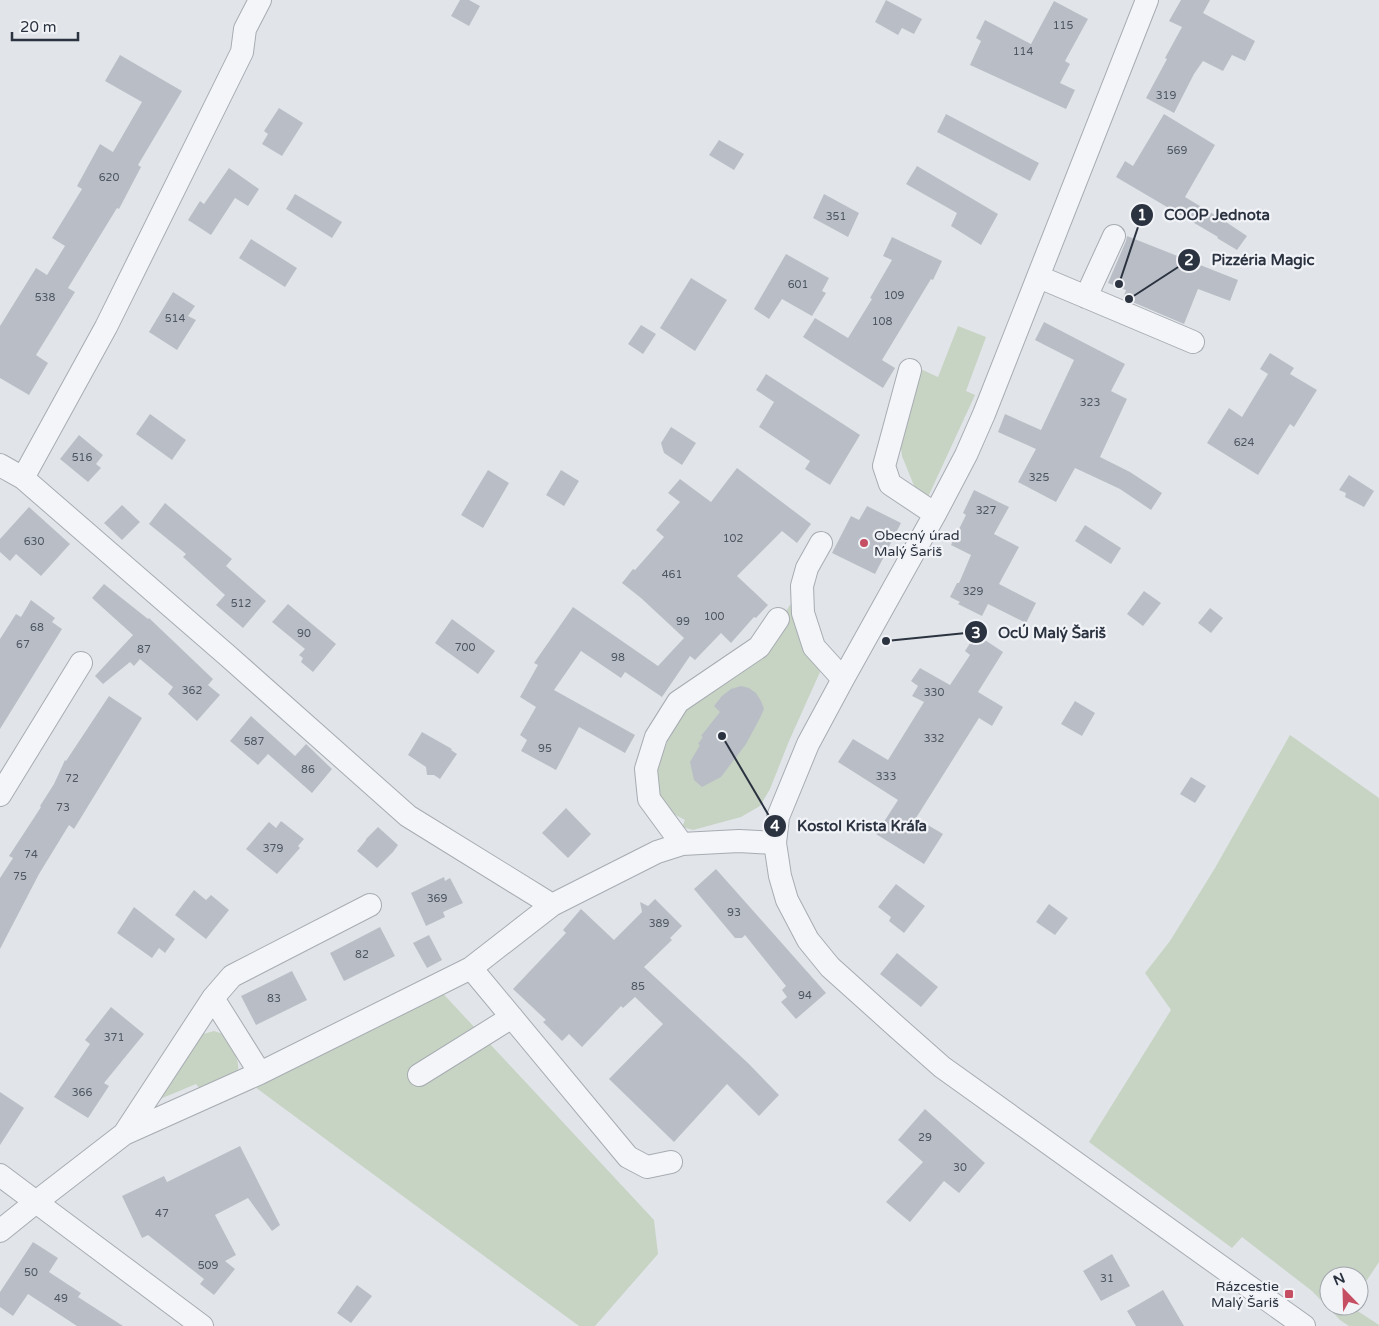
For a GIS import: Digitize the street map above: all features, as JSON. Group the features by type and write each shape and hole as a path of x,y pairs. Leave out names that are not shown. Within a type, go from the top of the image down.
{"street":[{"path":"23,478 106,327 242,52 245,29 260,0"},
{"path":"1147,0 1039,277 966,455 808,744 778,817 774,843 787,900 808,940 830,967 899,1030 942,1067 1304,1326"},
{"path":"1086,297 1114,236"},
{"path":"1039,277 1193,342"},
{"path":"910,370 884,466 890,484 935,514"},
{"path":"0,465 23,478 408,816 552,905"},
{"path":"821,543 808,568 802,586 803,613 814,647 843,680"},
{"path":"682,844 649,799 646,768 656,737 678,702 759,646 778,619"},
{"path":"0,795 81,663"},
{"path":"0,1231 124,1134 260,1073 471,968 552,905 657,852 682,844 739,841 774,843"},
{"path":"124,1134 213,998 232,976 370,905"},
{"path":"471,968 628,1157 647,1167 671,1162"},
{"path":"213,998 260,1073"},
{"path":"419,1075 512,1017"},
{"path":"0,1175 202,1326"}],"green space":[{"path":"958,326 986,337 966,391 975,395 928,497 919,498 902,456 900,441 914,366 938,377"},
{"path":"795,598 803,637 820,672 770,789 760,806 741,817 693,830 682,827 685,820 670,812 657,792 657,766 677,720 692,704 765,654"},
{"path":"1290,735 1379,798 1379,1262 1369,1277 1369,1266 1319,1266 1319,1298 1242,1237 1232,1248 1089,1142 1171,1010 1145,973 1170,941 1215,868"},
{"path":"435,985 654,1220 658,1254 595,1326 579,1326 255,1087"},
{"path":"214,1031 223,1034 236,1057 238,1069 236,1075 232,1080 204,1094 196,1084 160,1099 196,1036"},
{"path":"1336,1316 1365,1316 1379,1326 1349,1326"}],"building":[{"path":"460,0 469,0 480,6 469,26 451,16"},
{"path":"886,0 922,19 914,34 902,28 898,35 875,22"},
{"path":"1181,0 1210,0 1203,13 1255,41 1245,61 1232,55 1223,71 1203,61 1194,74 1174,113 1146,98 1182,27 1169,21"},
{"path":"1054,1 1088,19 1065,61 1070,64 1060,83 1075,90 1066,109 970,65 981,41 976,38 985,20 1031,44"},
{"path":"120,55 182,91 138,165 141,167 119,209 117,208 68,288 75,292 36,355 48,363 29,395 0,378 0,326 36,268 47,275 65,246 52,238 82,189 77,186 100,144 113,152 142,102 105,81"},
{"path":"279,108 303,123 282,156 262,144 268,134 264,131"},
{"path":"946,114 1039,163 1030,181 937,132"},
{"path":"1164,114 1215,145 1185,197 1247,236 1237,250 1116,177 1125,161 1133,166"},
{"path":"719,140 744,154 734,170 709,155"},
{"path":"917,166 998,214 981,245 951,226 957,213 906,184"},
{"path":"229,168 259,189 248,206 235,198 211,235 188,220 200,201 204,204"},
{"path":"295,194 342,222 332,238 286,209"},
{"path":"824,194 859,213 848,237 813,218"},
{"path":"1127,236 1238,280 1230,301 1198,289 1184,324 1123,298 1126,290 1108,283"},
{"path":"892,237 942,261 933,280 931,279 882,360 895,368 883,388 803,337 815,318 848,338 872,299 870,298 892,260 883,256"},
{"path":"251,239 297,268 285,287 239,258"},
{"path":"786,254 829,278 822,291 826,293 812,316 782,299 769,319 754,309"},
{"path":"691,278 727,300 695,351 660,328"},
{"path":"173,292 195,306 188,316 196,320 177,350 149,332"},
{"path":"1044,322 1125,364 1111,391 1127,399 1100,457 1130,472 1162,493 1151,510 1120,489 1075,468 1056,502 1018,482 1036,449 998,432 1005,414 1041,430 1074,360 1035,340"},
{"path":"641,325 656,334 643,354 628,344"},
{"path":"1270,353 1294,368 1290,374 1317,390 1294,427 1290,424 1258,475 1207,443 1229,408 1242,417 1268,374 1260,369"},
{"path":"766,374 860,435 830,485 805,469 810,461 759,427 774,402 756,390"},
{"path":"150,414 186,440 172,460 136,434"},
{"path":"671,427 696,443 682,465 664,453 661,443"},
{"path":"79,435 103,455 96,464 101,468 88,482 60,459"},
{"path":"737,468 811,524 797,543 782,531 737,576 768,605 756,618 754,617 731,643 721,633 695,660 690,656 662,697 625,672 621,678 581,651 554,690 635,735 625,753 579,727 556,770 521,751 527,740 520,735 536,707 520,697 538,665 534,663 573,607 658,666 684,638 622,583 664,537 656,530 680,502 668,493 680,479 711,502"},
{"path":"488,470 509,483 483,528 461,515"},
{"path":"561,470 579,481 564,506 546,495"},
{"path":"1349,475 1374,491 1364,507 1345,497 1346,493 1339,490"},
{"path":"974,490 1009,507 994,534 1019,547 999,584 1036,603 1026,623 988,604 982,616 958,604 960,602 950,597 957,583 959,583 971,555 951,545 966,515 963,513"},
{"path":"165,503 232,559 226,566 266,601 243,628 216,605 225,595 183,557 186,554 149,524"},
{"path":"122,505 140,522 122,540 104,523"},
{"name":"Obecný úrad Malý Šariš","path":"867,506 901,523 875,574 832,553 851,516 859,520"},
{"path":"29,507 70,544 41,576 16,554 10,561 0,552 0,539"},
{"path":"1085,525 1121,548 1111,564 1075,541"},
{"path":"104,584 149,618 213,679 208,685 220,695 197,721 168,694 173,687 140,659 134,666 130,662 103,684 95,676 133,635 92,598"},
{"path":"1144,591 1161,603 1143,626 1127,614"},
{"path":"31,600 55,618 52,622 62,629 0,729 0,639 16,614 21,617"},
{"path":"288,604 336,644 313,672 301,662 303,658 299,655 305,649 272,622"},
{"path":"1210,608 1223,618 1211,633 1198,623"},
{"path":"452,619 495,651 478,674 435,643"},
{"path":"976,634 1003,652 978,692 1003,707 992,726 979,718 916,818 943,834 924,864 876,834 898,800 838,762 853,739 888,760 924,702 912,696 918,686 911,681 920,668 950,685 970,655 965,651"},
{"path":"741,686 749,688 756,693 764,709 746,744 721,777 702,787 694,780 690,762 700,745 698,744 703,737 701,736 720,712 714,706 731,689"},
{"path":"109,696 142,718 74,829 69,825 39,874 0,949 0,878 13,858 9,856 41,807 65,760"},
{"path":"1075,701 1095,713 1082,736 1061,724"},
{"path":"251,716 295,756 306,744 332,769 312,793 268,754 258,765 230,741"},
{"path":"422,732 452,749 457,754 440,779 434,775 427,775 426,767 408,755"},
{"path":"1191,777 1206,786 1195,803 1180,794"},
{"path":"566,808 591,834 568,858 542,833"},
{"path":"281,821 304,839 298,846 300,848 277,874 246,849 269,822 276,828"},
{"path":"378,827 398,845 377,868 357,851"},
{"path":"716,869 826,993 796,1019 781,1002 787,997 782,990 786,986 745,935 742,938 735,938 694,889"},
{"path":"444,877 445,881 450,878 463,903 443,912 445,917 426,926 411,893"},
{"path":"896,884 925,906 904,933 889,921 891,917 878,907"},
{"path":"194,890 206,900 211,895 229,910 206,939 175,915"},
{"path":"655,899 682,926 670,938 672,940 644,967 748,1063 779,1095 759,1116 727,1084 674,1142 609,1079 663,1024 635,997 623,1008 621,1006 582,1047 569,1034 562,1041 543,1022 546,1020 513,989 566,933 563,930 581,909 614,940 642,912 640,902 648,906"},
{"path":"1049,904 1068,918 1055,935 1036,922"},
{"path":"134,907 175,939 165,953 159,948 152,958 117,933"},
{"path":"380,927 395,956 344,981 330,953"},
{"path":"429,935 442,960 427,968 413,943"},
{"path":"897,953 938,987 921,1007 880,974"},
{"path":"292,971 307,1000 256,1025 241,996"},
{"path":"111,1007 144,1034 104,1083 109,1086 88,1118 54,1097 90,1044 85,1040"},
{"path":"0,1092 24,1108 0,1145"},
{"path":"925,1109 985,1163 959,1193 944,1181 910,1222 886,1202 923,1162 898,1140"},
{"path":"240,1146 280,1225 272,1231 248,1198 215,1215 236,1255 225,1261 235,1269 214,1295 200,1284 204,1279 148,1235 142,1238 122,1196 164,1176 167,1182"},
{"path":"33,1242 58,1258 49,1272 81,1293 78,1297 123,1326 77,1326 28,1294 13,1316 0,1307 0,1292"},
{"path":"1112,1254 1130,1286 1101,1301 1083,1271"},
{"path":"357,1285 372,1296 351,1323 337,1313"},
{"path":"1163,1290 1184,1326 1136,1326 1127,1311"}],"place":[{"name":"COOP Jednota","path":"1119,284"},
{"name":"Pizzéria Magic","path":"1129,299"},
{"name":"Obecný úrad Malý Šariš","path":"864,543"},
{"name":"OcÚ Malý Šariš","path":"886,641"},
{"name":"Kostol Krista Kráľa","path":"722,736"},
{"name":"Rázcestie Malý Šariš","path":"1289,1294"}]}
